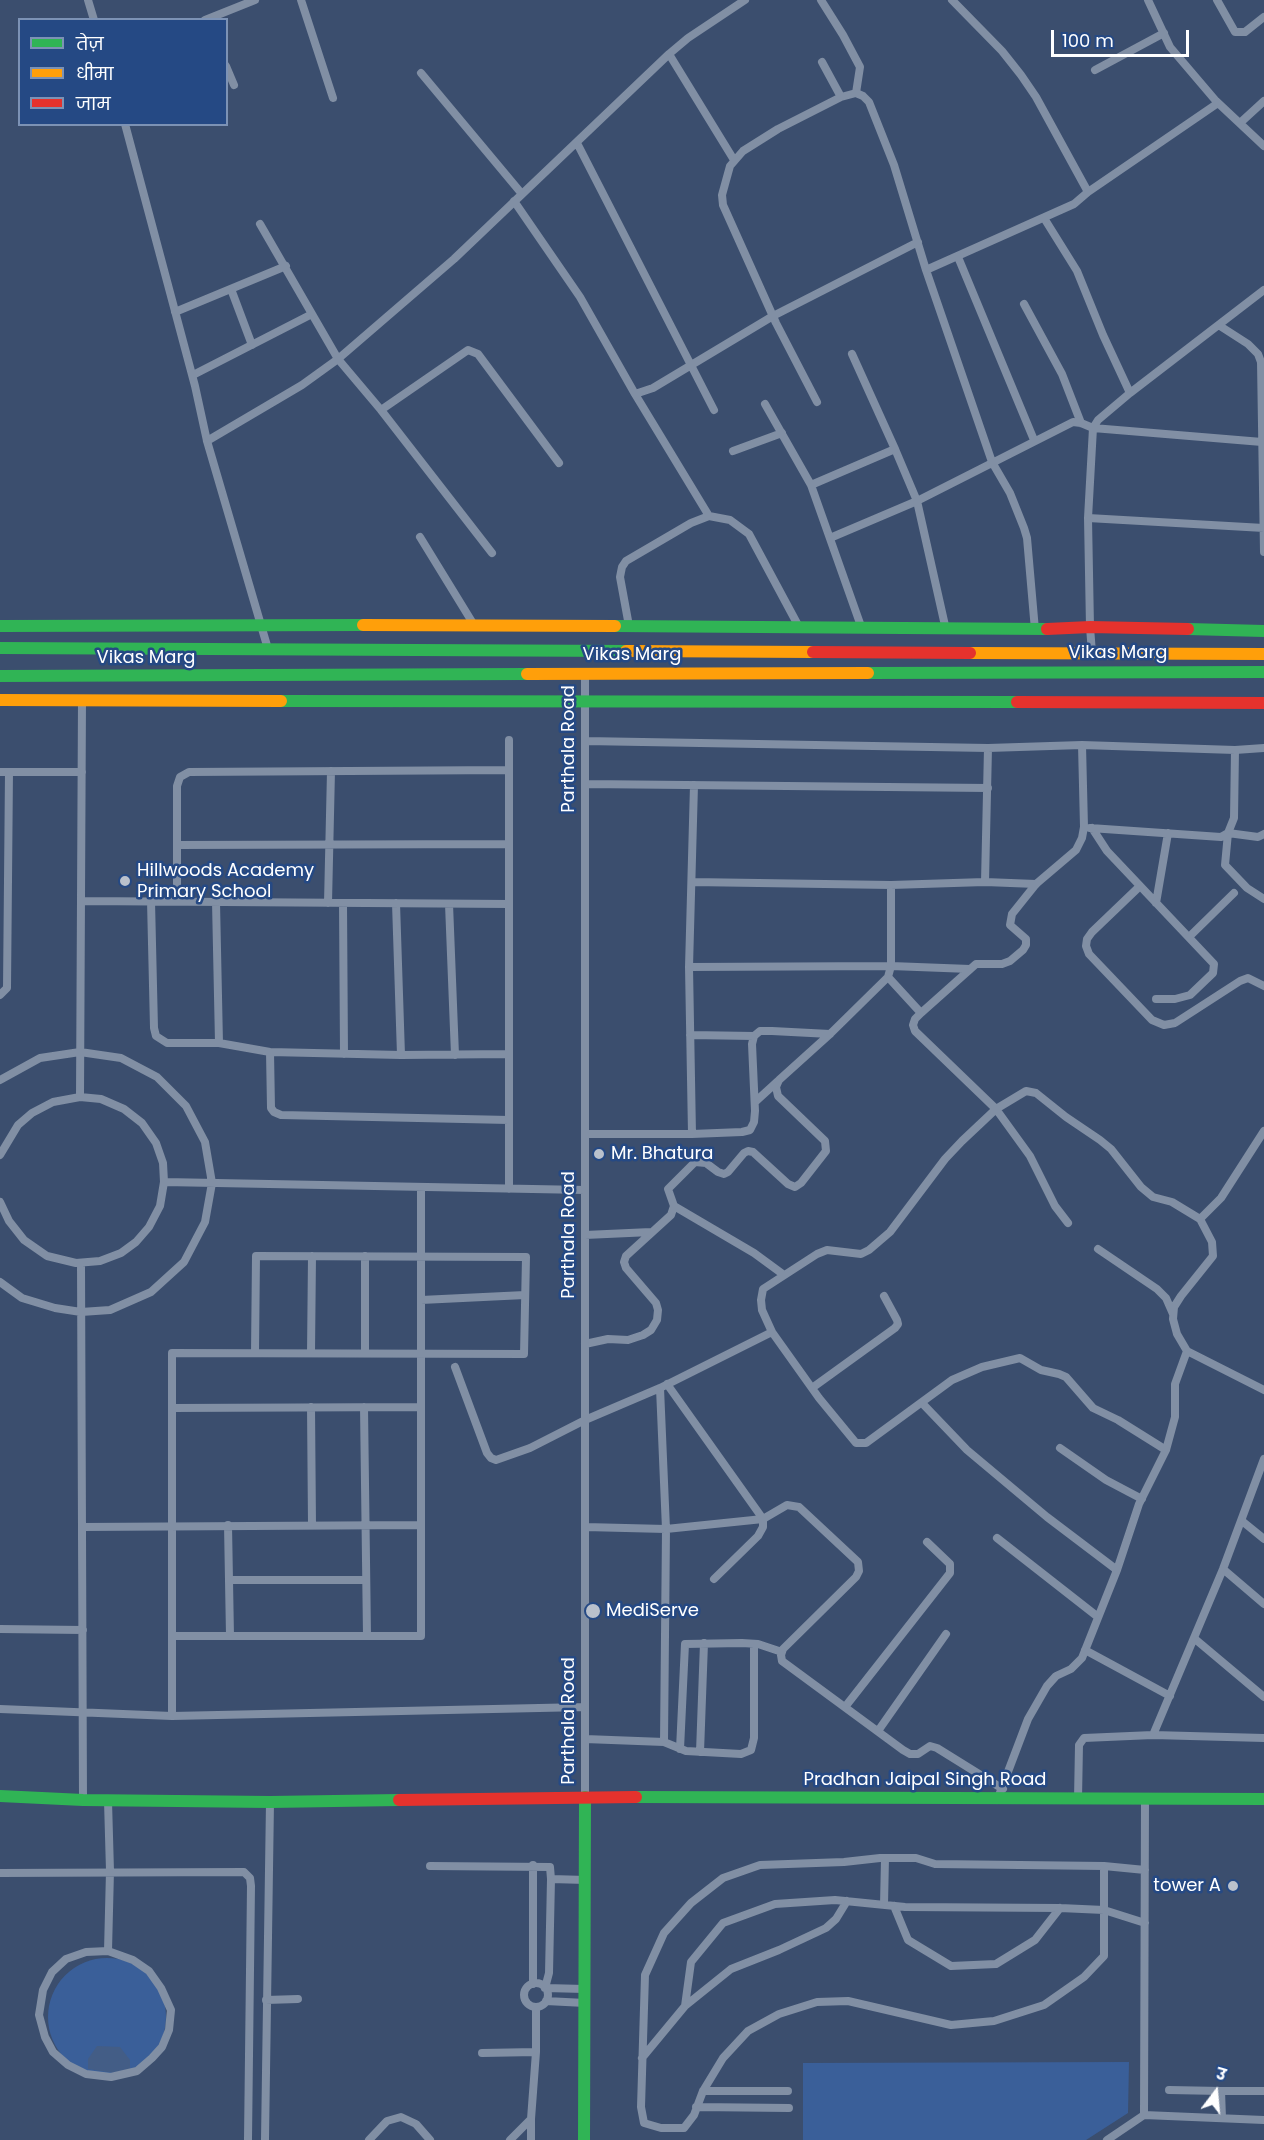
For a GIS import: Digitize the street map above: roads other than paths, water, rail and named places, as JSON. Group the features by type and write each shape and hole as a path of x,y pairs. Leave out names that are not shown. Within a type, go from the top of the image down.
{"street":[{"path":"88,0 93,18"},
{"path":"210,18 255,0"},
{"path":"301,0 333,98"},
{"path":"207,441 302,385 338,359 453,259 669,54 688,38 745,0"},
{"path":"821,0 860,67 856,93"},
{"path":"952,0 1002,51 1021,75 1036,97 1088,192"},
{"path":"1148,0 1170,47 1218,103 1264,146"},
{"path":"1217,0 1235,32 1245,32 1264,16"},
{"path":"1095,70 1164,33"},
{"path":"669,54 734,160"},
{"path":"822,62 841,97"},
{"path":"228,71 234,85"},
{"path":"421,73 522,194"},
{"path":"817,402 773,316 723,205 723,186 734,160 743,151 778,129 841,97 856,93 869,102 894,165 926,270 992,462 1010,493 1027,538 1035,630"},
{"path":"1240,123 1264,101"},
{"path":"926,270 1074,204 1218,103"},
{"path":"126,126 193,375 207,441 268,649"},
{"path":"577,142 714,411"},
{"path":"514,201 580,297 635,394 710,516"},
{"path":"1044,218 1077,271 1130,393"},
{"path":"260,224 338,359 381,410 492,553"},
{"path":"635,394 653,388 773,316 918,242"},
{"path":"958,257 1034,440"},
{"path":"175,312 286,266"},
{"path":"231,289 252,345"},
{"path":"1092,653 1088,518 1093,428 1098,420 1130,393 1263,292"},
{"path":"1024,304 1062,374 1081,423"},
{"path":"193,375 312,314"},
{"path":"1220,326 1248,344 1258,354 1261,362 1264,552"},
{"path":"381,410 468,350 478,354 559,464"},
{"path":"852,354 916,501 946,630"},
{"path":"765,404 811,485 862,629"},
{"path":"830,538 916,501 1073,422 1093,428 1262,442"},
{"path":"733,451 782,433"},
{"path":"811,485 895,449"},
{"path":"629,626 620,577 626,561 702,517 710,516 730,520 749,534 799,627"},
{"path":"1088,518 1264,528"},
{"path":"420,537 474,625"},
{"path":"0,626 474,625 946,630 1035,630 1090,627 1264,631"},
{"name":"Vikas Marg","path":"0,648 1264,654"},
{"name":"Vikas Marg","path":"0,676 1263,671"},
{"name":"Parthala Road","path":"585,674 585,1797"},
{"path":"0,700 1264,703"},
{"path":"80,1097 82,700"},
{"path":"509,740 509,1189"},
{"path":"585,741 988,748 1082,745 1235,750 1264,748"},
{"path":"1068,1222 1055,1206 1026,1150 996,1109 915,1031 913,1025 921,1013 970,969 982,963 1002,964 1010,961 1023,950 1026,939 1012,928 1010,917 1036,884 1076,850 1088,828 1082,745"},
{"path":"985,882 988,748"},
{"path":"1235,750 1234,818 1228,833 1225,865 1248,888 1264,898"},
{"path":"177,901 177,786 180,777 189,772 509,770"},
{"path":"328,903 331,771"},
{"path":"0,995 7,988 4,772 82,772"},
{"path":"585,784 988,788"},
{"path":"692,1134 689,967 694,784"},
{"path":"1088,828 1221,837 1228,833 1258,837 1264,834"},
{"path":"1088,828 1214,964 1213,973 1190,995 1175,999 1156,999"},
{"path":"1156,903 1168,833"},
{"path":"177,845 509,844"},
{"path":"692,882 891,885 985,882 1036,884"},
{"path":"755,1102 830,1034 888,977 891,966 891,885"},
{"path":"1140,886 1092,932 1087,939 1086,946 1089,954 1152,1020 1164,1025 1175,1023 1248,978 1264,986"},
{"path":"1189,937 1234,893"},
{"path":"81,901 509,904"},
{"path":"151,902 154,1028 156,1036 167,1043 219,1043 270,1052 401,1055 509,1054"},
{"path":"216,902 219,1043"},
{"path":"343,903 344,1054"},
{"path":"396,903 401,1055"},
{"path":"449,904 455,1055"},
{"path":"689,967 891,966 970,969"},
{"path":"888,977 921,1013"},
{"path":"585,1134 692,1134 748,1130 754,1122 752,1044 754,1036 760,1031 830,1034"},
{"path":"690,1035 754,1036"},
{"path":"0,1080 40,1058 80,1052 121,1058 157,1077 186,1106 205,1142 212,1183 205,1222 184,1262 151,1292 110,1310 81,1312 55,1308 22,1298 0,1282"},
{"path":"270,1052 271,1108 281,1115 509,1120"},
{"path":"585,1344 608,1339 628,1340 651,1330 657,1320 656,1303 626,1268 624,1262 626,1256 671,1215 674,1206 668,1189 695,1162 706,1163 724,1174 729,1172 744,1153 753,1152 788,1184 795,1187 801,1183 826,1151 825,1141 778,1096 776,1087 779,1080"},
{"path":"1166,1450 1118,1420 1093,1408 1066,1377 1041,1370 1020,1358 959,1376 890,1427 862,1444 855,1443 772,1332 762,1310 761,1300 763,1289 817,1254 827,1250 861,1254 869,1250 890,1232 945,1159 996,1109 1026,1091 1036,1093 1111,1149 1141,1187 1153,1197 1172,1202 1200,1219 1212,1242 1213,1256 1176,1302 1174,1315"},
{"path":"0,1155 18,1125 32,1113 53,1102 80,1097 101,1099 124,1109 142,1124 156,1143 163,1163 164,1182 160,1206 149,1227 136,1242 121,1253 100,1261 81,1263 47,1256 24,1240 9,1221 0,1202"},
{"path":"748,1130 748,1151"},
{"path":"1200,1219 1221,1198 1264,1131"},
{"path":"164,1182 585,1190"},
{"path":"172,1636 421,1636 421,1187"},
{"path":"674,1206 754,1253 784,1275"},
{"path":"585,1235 651,1232"},
{"path":"1098,1249 1157,1288 1166,1298 1174,1315 1177,1334 1187,1351 1264,1390"},
{"path":"172,1716 172,1353 255,1353 311,1353 365,1353 421,1353 524,1353 526,1257 256,1256 255,1353"},
{"path":"311,1353 312,1256"},
{"path":"365,1256 365,1353"},
{"path":"81,1263 83,1800"},
{"path":"421,1300 525,1295"},
{"path":"812,1388 895,1328 898,1324 897,1320 884,1296"},
{"path":"455,1367 487,1453 496,1461 664,1386 772,1332"},
{"path":"585,1527 666,1529 763,1520 787,1505 799,1507 858,1562 859,1566 856,1577 790,1641 782,1652 782,1661 910,1754 918,1754 930,1746 937,1748 1001,1793 1028,1719 1047,1686 1056,1676 1071,1669 1082,1658 1142,1499 1166,1450 1175,1417 1175,1384 1187,1351"},
{"path":"664,1386 763,1520 763,1527 758,1536 714,1579"},
{"path":"664,1386 666,1529 664,1742"},
{"path":"922,1403 967,1450 1047,1517 1117,1570"},
{"path":"311,1407 312,1525"},
{"path":"364,1407 367,1636"},
{"path":"172,1408 421,1407"},
{"path":"1060,1448 1106,1480 1142,1499"},
{"path":"1153,1735 1195,1639 1264,1459"},
{"path":"1242,1521 1264,1539"},
{"path":"82,1527 421,1525"},
{"path":"228,1526 230,1636"},
{"path":"997,1538 1098,1617"},
{"path":"845,1707 950,1573 950,1564 927,1542"},
{"path":"1223,1569 1264,1604"},
{"path":"229,1581 366,1580"},
{"path":"0,1629 83,1630"},
{"path":"878,1731 946,1634"},
{"path":"1195,1639 1264,1697"},
{"path":"700,1752 704,1643"},
{"path":"680,1749 685,1644 754,1644 782,1652"},
{"path":"585,1739 664,1742 680,1749 700,1752 741,1754 751,1750 753,1746 754,1644"},
{"path":"1085,1650 1170,1696"},
{"path":"0,1709 172,1716 585,1707"},
{"path":"1078,1798 1081,1739 1153,1735 1264,1738"},
{"name":"Pradhan Jaipal Singh Road","path":"0,1796 83,1800 270,1802 1001,1793 1078,1798 1264,1799"},
{"path":"584,2140 585,1797"},
{"path":"1144,2115 1145,1799"},
{"path":"108,1800 110,1871 108,1951"},
{"path":"265,2140 270,1802"},
{"path":"1104,1866 1104,1956 1084,1977 1044,2005 994,2021 951,2025 848,2001 817,2001 779,2014 748,2031 723,2058 703,2091 694,2115 684,2128 661,2128 645,2123 641,2107 645,1975 664,1933 691,1904 723,1878 760,1865 885,1858 916,1858 936,1864 1104,1866 1146,1870"},
{"path":"884,1905 885,1858"},
{"path":"533,1865 533,1984"},
{"path":"430,1866 533,1865 550,1867 549,1973 545,1988"},
{"path":"0,1873 244,1872 250,1878 248,2140"},
{"path":"551,1879 586,1880"},
{"path":"684,2006 691,1962 723,1923 775,1904 835,1900 894,1906 1104,1910 1145,1923"},
{"path":"642,2058 684,2006 731,1969 826,1928 836,1919 847,1901"},
{"path":"894,1906 908,1941 951,1966 996,1964 1035,1940 1060,1908"},
{"path":"108,1951 133,1960 149,1971 161,1988 171,2010 169,2030 162,2047 137,2071 111,2077 86,2074 68,2065 53,2052 45,2037 39,2015 44,1990 52,1972 66,1959 86,1952 108,1951"},
{"path":"537,1983 548,1992 543,2005 536,2007 529,2005 525,1999 525,1991 533,1984 537,1983"},
{"path":"545,1988 585,1989"},
{"path":"267,2000 298,1999"},
{"path":"546,2001 585,2003"},
{"path":"531,2140 536,2007"},
{"path":"482,2053 536,2052"},
{"path":"1169,2090 1264,2091"},
{"path":"703,2091 788,2091"},
{"path":"1221,2091 1222,2118"},
{"path":"696,2107 789,2108"},
{"path":"1107,2140 1144,2115 1264,2120"},
{"path":"369,2140 387,2121 401,2117 416,2124 430,2140"},
{"path":"510,2140 531,2119"}],"place":[{"name":"Hillwoods Academy Primary School","path":"125,881"},
{"name":"Mr. Bhatura","path":"599,1154"},
{"name":"MediServe","path":"593,1611"},
{"name":"tower A","path":"1233,1886"}]}
